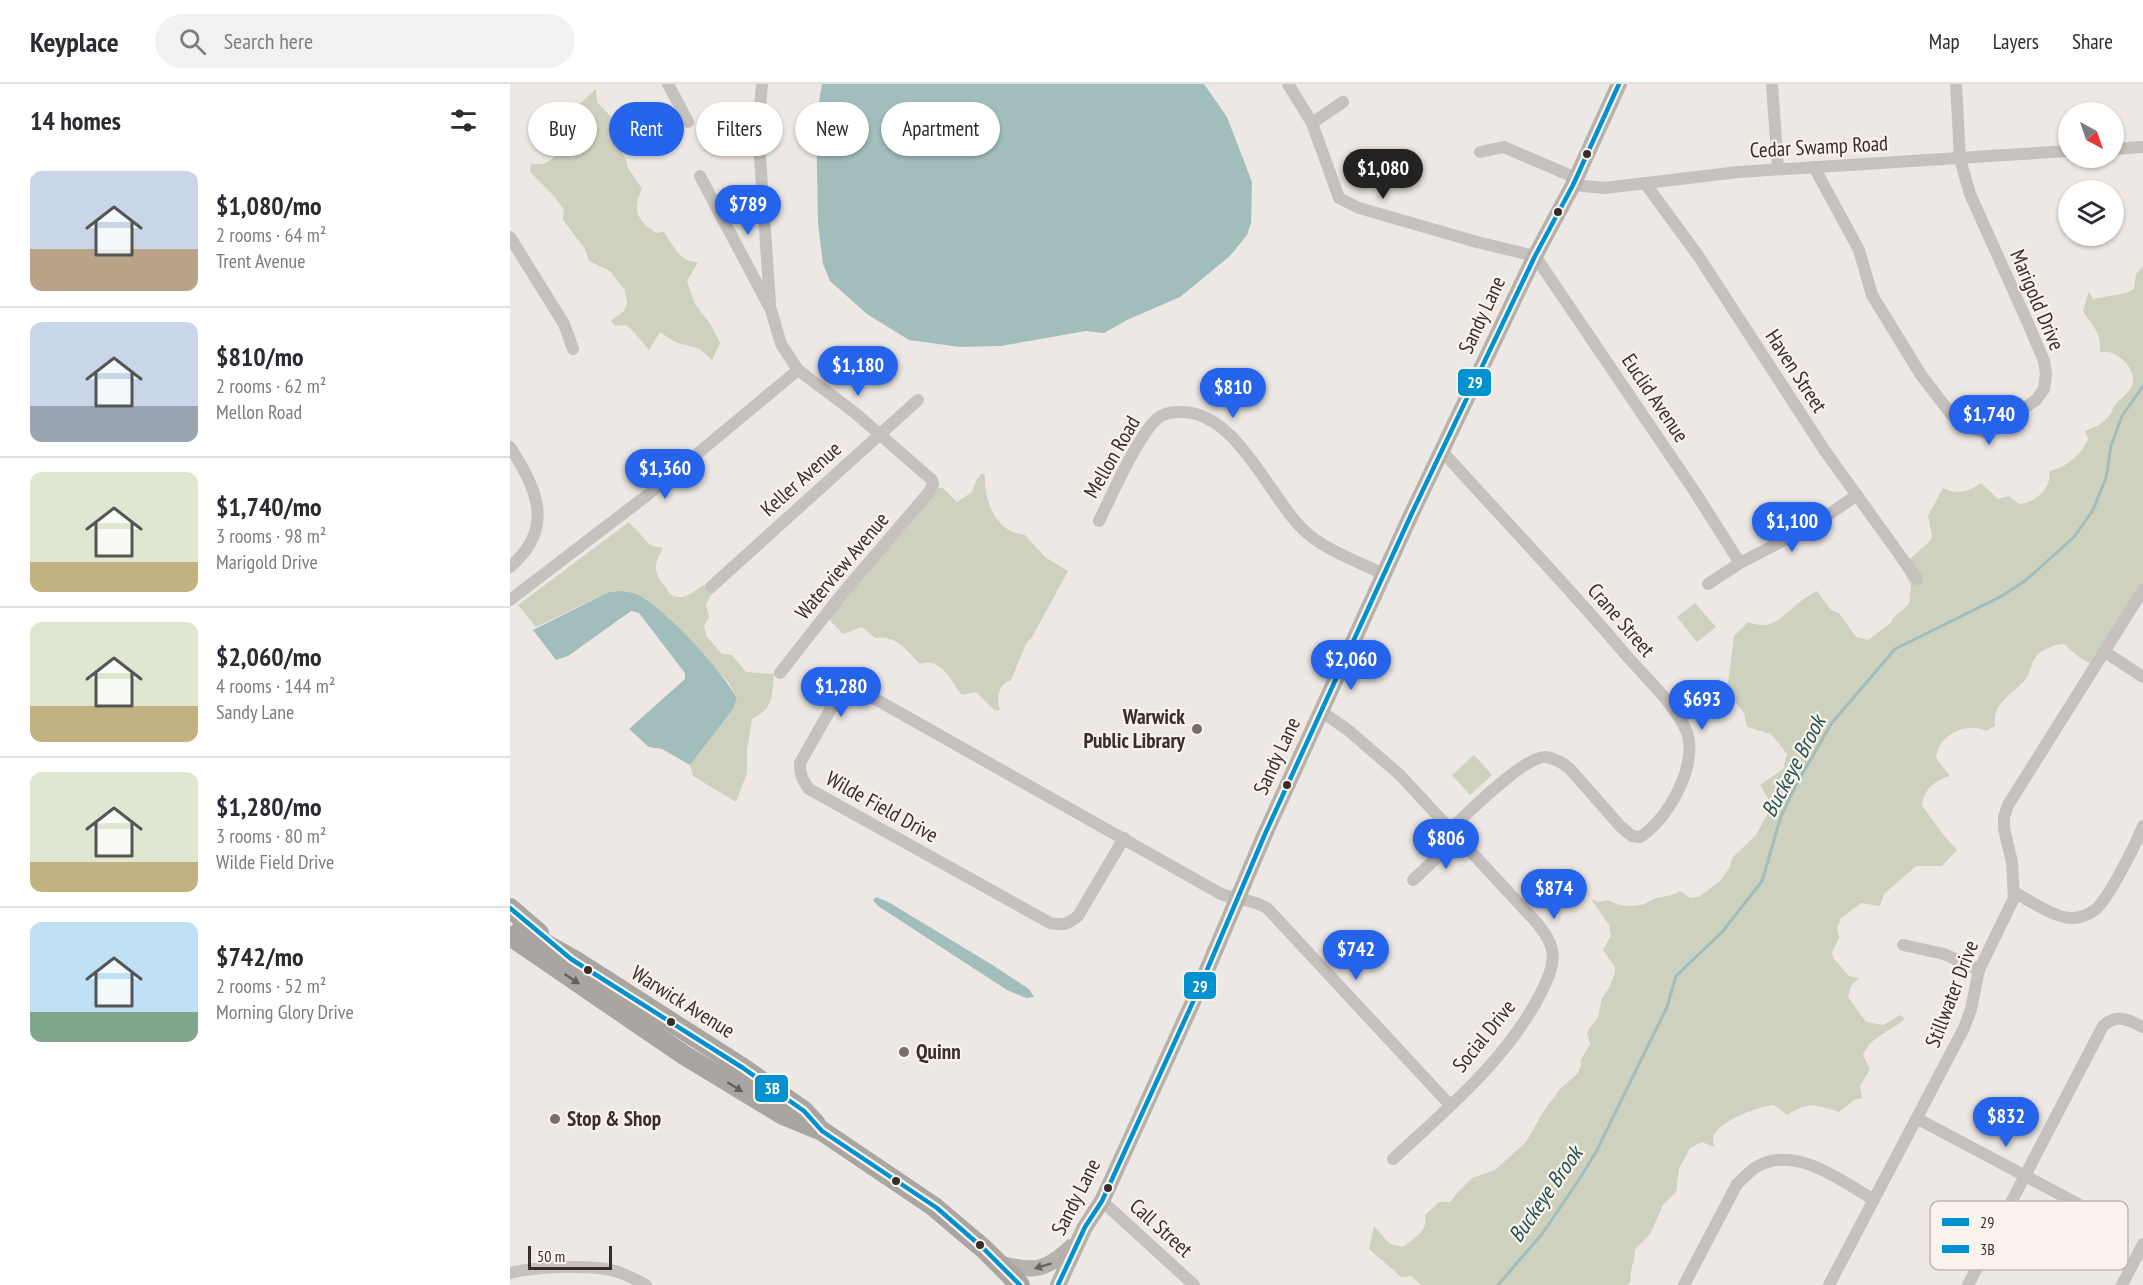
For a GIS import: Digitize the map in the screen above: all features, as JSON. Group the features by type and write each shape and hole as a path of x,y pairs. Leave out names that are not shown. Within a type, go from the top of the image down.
{"main road":[{"name":"Sandy Lane","path":"1058,1285 1079,1240 1102,1201 1265,834 1442,451 1535,256 1574,182 1619,84"},
{"path":"510,908 571,959"},
{"name":"Warwick Avenue","path":"510,924 571,959 743,1068 804,1111 822,1131"},
{"name":"Warwick Avenue","path":"510,936 704,1068 783,1115 822,1131 936,1208 1020,1285"},
{"path":"998,1263 1018,1268 1038,1269 1056,1261 1079,1240"}],"street":[{"path":"668,84 688,122"},
{"path":"762,84 758,128 771,310"},
{"path":"1288,84 1312,123 1339,198 1359,208 1535,256"},
{"path":"1772,84 1778,169"},
{"path":"1956,84 1960,159"},
{"path":"1312,123 1343,102"},
{"name":"Cedar Swamp Road","path":"1480,152 1504,147 1574,182 1605,188 1738,172 2058,152"},
{"path":"2124,148 2143,147"},
{"name":"Marigold Drive","path":"1814,167 1859,250 1872,295 1922,375 1960,423 1984,432 1997,427 2031,405 2044,389 2046,374 2044,361 1970,194 1960,159"},
{"path":"700,176 771,310 781,344 798,370 879,434"},
{"name":"Haven Street","path":"1645,183 1699,257 1784,389 1917,579"},
{"path":"510,237 564,324 573,350"},
{"name":"Euclid Avenue","path":"1535,256 1695,492 1740,563"},
{"path":"510,600 650,493 798,370"},
{"name":"Keller Avenue","path":"711,587 918,400"},
{"name":"Mellon Road","path":"1099,520 1144,434 1157,418 1173,412 1189,412 1214,424 1243,449 1264,475 1290,517 1309,536 1385,575"},
{"name":"Waterview Avenue","path":"780,673 930,491 933,484 932,480 879,434"},
{"path":"510,447 531,486 538,515 537,528 532,542 510,567"},
{"name":"Crane Street","path":"1442,451 1593,617 1663,698 1687,732 1689,751 1687,769 1669,808 1640,837 1632,836 1621,827 1570,769 1561,762 1544,757 1518,770 1454,834"},
{"path":"1708,584 1740,563 1815,524 1857,495"},
{"name":"Stillwater Drive","path":"1829,1285 1873,1199 1918,1119 1967,1020 1979,970 2012,904 2014,892 2012,862 2004,829 2008,805 2143,590"},
{"path":"2105,652 2143,676"},
{"name":"Wilde Field Drive","path":"1124,838 1078,916 1069,923 1060,925 1050,923 815,792 803,781 800,763 835,700 846,691 857,690 870,696 1124,838 1221,894 1237,900 1261,904 1267,908 1450,1105"},
{"name":"Social Drive","path":"1322,712 1348,730 1400,775 1536,922 1546,934 1553,951 1552,965 1546,981 1521,1028 1493,1063 1393,1160"},
{"path":"2014,892 2064,916 2073,918 2087,915 2100,904 2137,842 2143,826"},
{"path":"1413,880 1454,834"},
{"path":"1903,945 1944,954 1979,970"},
{"path":"2011,1201 2103,1026 2108,1021 2122,1018 2143,1027"},
{"path":"1918,1119 2073,1201"},
{"path":"1684,1285 1737,1184 1749,1171 1766,1162 1785,1159 1799,1161 1818,1168 1873,1199"},
{"name":"Call Street","path":"1102,1201 1194,1285"},
{"path":"2122,1285 2143,1244"},
{"path":"510,1273 525,1269 595,1268 616,1271 646,1285"},
{"path":"1968,1285 1976,1270"}],"green space":[{"path":"596,89 597,102 582,102"},
{"path":"597,102 609,115 609,156 624,156 628,168 642,189 637,203 640,218 656,233 664,232 682,257 698,262 687,281 695,304 711,325 720,343 712,360 700,349 675,342 660,332 649,350 626,325 615,326 611,321 624,311 627,303 625,290 610,271 589,261 585,249 563,220 564,210 554,196 530,172 531,163 546,163 555,157 597,156"},
{"path":"2143,266 2143,592 2097,667 2079,657 2064,644 2048,648 2035,658 2025,680 2000,705 1995,718 1995,726 1986,731 1978,728 1962,729 1942,743 1936,758 1950,776 1931,786 1922,806 1957,850 1942,866 1916,866 1884,894 1880,906 1861,903 1841,918 1837,928 1839,938 1832,952 1834,959 1849,976 1859,978 1851,986 1848,997 1866,1022 1883,1025 1900,1015 1905,1019 1876,1039 1866,1049 1863,1055 1870,1069 1860,1086 1862,1098 1854,1100 1839,1112 1807,1106 1787,1115 1774,1105 1759,1108 1723,1125 1713,1137 1714,1147 1702,1142 1690,1148 1679,1169 1676,1192 1663,1205 1650,1234 1635,1250 1631,1281 1627,1285 1421,1285 1411,1276 1401,1277 1369,1249 1374,1226 1390,1244 1403,1247 1420,1234 1425,1225 1425,1215 1439,1202 1450,1202 1472,1178 1495,1170 1526,1142 1543,1112 1560,1089 1578,1073 1580,1061 1590,1044 1587,1032 1598,1017 1602,998 1615,973 1615,967 1603,950 1611,935 1609,925 1591,899 1598,902 1607,900 1630,906 1644,904 1655,898 1680,891 1690,898 1699,897 1720,881 1730,867 1732,858 1756,835 1767,815 1770,802 1760,785 1783,769 1787,754 1771,734 1747,727 1744,713 1727,691 1734,636 1748,622 1765,625 1777,620 1817,591 1831,610 1839,613 1856,637 1868,640 1891,623 1893,618 1909,604 1911,585 1901,567 1930,541 1932,536 1928,516 1943,488 1963,491 1972,489 1981,483 1998,499 2009,496 2019,504 2031,501 2042,494 2050,477 2049,471 2067,464 2078,455 2088,439 2085,431 2107,419 2133,382 2131,370 2123,360 2112,353 2100,352 2098,335 2083,312 2089,291 2093,299 2126,293 2134,289 2136,274"},
{"path":"982,473 985,476 990,505 999,522 1015,533 1025,535 1045,557 1068,571 1026,644 1011,680 1001,688 998,696 1000,710 995,711 976,692 962,695 945,671 934,664 920,664 895,641 882,637 875,638 862,627 843,634 826,616 933,488 943,488 957,502 972,492"},
{"path":"629,522 650,545 663,548 657,560 656,569 672,595 684,597 703,585 711,587 722,585 710,596 706,605 709,617 704,626 707,637 722,654 732,655 746,672 774,674 772,695 768,706 752,719 747,750 747,773 736,802 693,776 690,765 733,709 737,698 729,683 667,616 620,591 609,592 536,627 518,605"},
{"path":"1695,603 1716,627 1697,642 1677,617"},
{"path":"1474,755 1492,775 1470,795 1452,775"}],"water":[{"path":"822,84 1204,84 1227,117 1252,182 1251,223 1247,235 1230,256 1180,297 1127,320 1104,333 1086,331 1001,346 960,347 909,340 867,314 830,281 823,264 818,223 817,156 869,156 869,102 819,102"},
{"path":"620,591 638,595 663,613 706,657 737,698 733,709 690,765 662,749 649,747 629,729 685,679 685,673 639,613 631,611 568,656 556,660 533,630 609,592"},
{"path":"876,897 890,903 994,966 1029,989 1034,997 1026,998 1007,990 878,906 873,900"}],"waterway":[{"name":"Buckeye Brook","path":"1498,1285 1542,1234 1596,1152 1667,1007 1676,976 1723,931 1762,881 1781,816 1831,724 1895,649 2000,597 2025,581 2074,537 2093,510 2106,478 2111,446 2122,416 2143,386"}],"transit line":[{"name":"29","path":"1058,1285 1085,1227 1102,1201 1198,991 1265,834 1411,515 1535,256 1573,185 1619,84"},
{"name":"3B","path":"510,908 571,959 743,1068 804,1111 822,1131 937,1208 984,1249 1020,1285"}],"place":[{"name":"Warwick Public Library","path":"1197,729"},
{"name":"Quinn","path":"904,1052"},
{"name":"Stop & Shop","path":"555,1119"}]}
